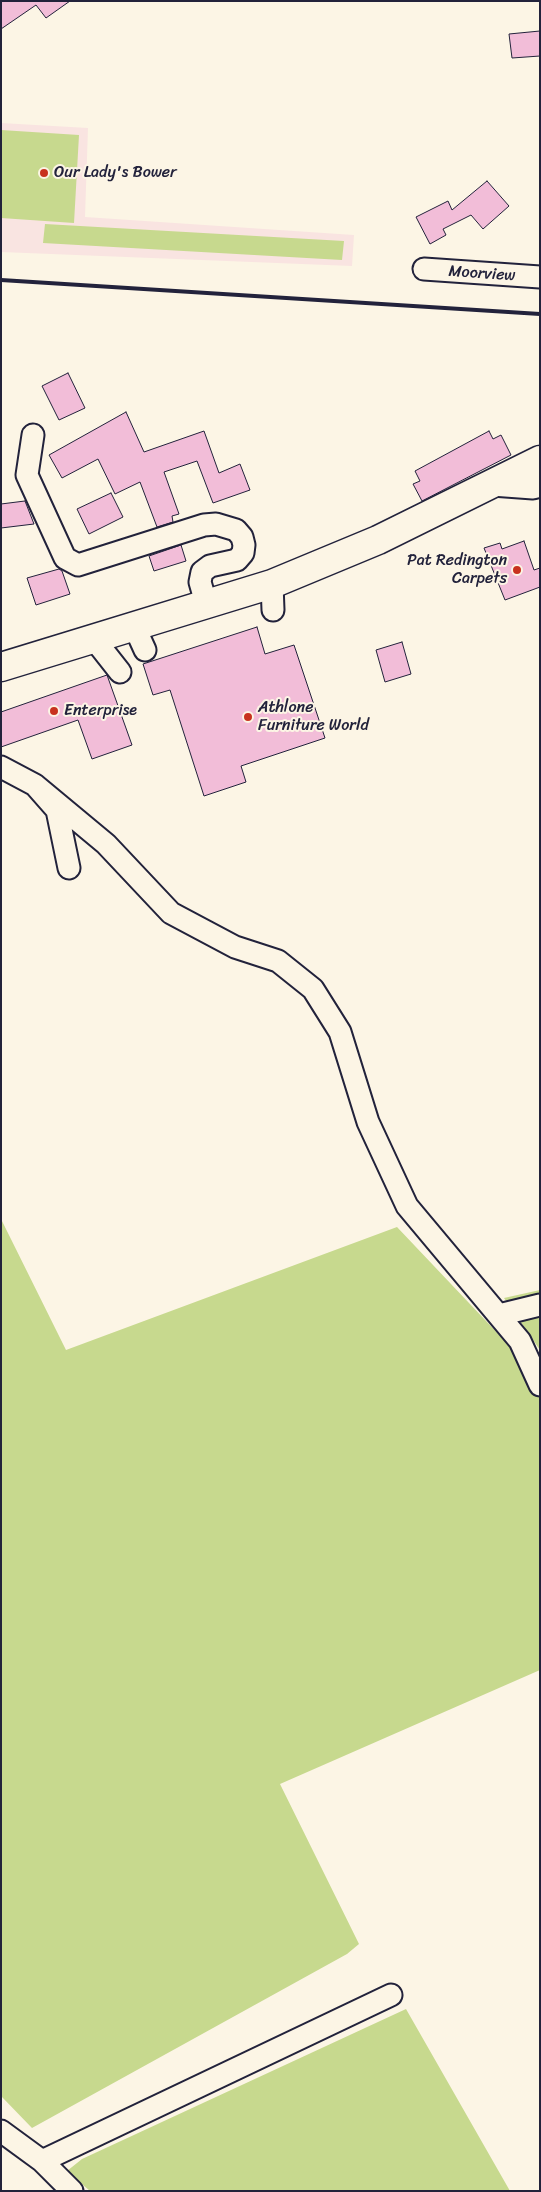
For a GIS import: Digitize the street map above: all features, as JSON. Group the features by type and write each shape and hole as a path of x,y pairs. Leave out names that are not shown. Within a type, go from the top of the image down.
{"main road":[{"path":"1,668 94,639 140,639 206,603 272,597 378,540 540,460"}],"street":[{"name":"Moorview","path":"424,270 540,277"},
{"path":"33,435 27,475 65,558 78,565 204,525 216,524 236,530 244,545 243,553 237,560 210,566 202,572 200,582 206,603"},
{"path":"492,485 533,488 540,486"},
{"path":"94,639 120,672"},
{"path":"1,767 35,785 106,844 171,913 235,947 278,961 313,989 340,1032 368,1122 407,1206 520,1341 540,1385"},
{"path":"35,785 57,810 69,868"},
{"path":"499,1315 540,1305"},
{"path":"42,2162 391,1995"},
{"path":"1,2130 42,2162 72,2191"}],"shaded area":[{"name":"Our Lady's Bower","path":"1,123 88,128 85,217 354,235 352,266 1,252"}],"green space":[{"path":"1,130 79,135 74,223 1,218"},
{"path":"45,224 344,241 342,260 43,243"},
{"path":"1,1219 66,1350 397,1227 523,1360 540,1362 540,1670 280,1784 359,1944 347,1954 32,2128 1,2096"},
{"path":"540,1290 540,1350 504,1298"},
{"path":"406,2009 510,2191 90,2191 67,2171 82,2159"}],"building":[{"path":"1,1 70,1 46,18 36,5 1,29"},
{"path":"540,31 540,56 512,58 509,34"},
{"path":"487,181 509,206 483,229 471,215 443,229 446,235 430,244 416,217 448,201 452,210"},
{"path":"68,373 85,408 59,420 42,386"},
{"path":"126,412 144,452 204,431 219,473 240,464 250,490 213,503 197,461 164,472 179,514 172,516 173,522 157,527 140,482 115,494 98,459 62,478 49,455"},
{"path":"489,431 493,439 501,435 511,455 422,501 413,484 420,481 415,471"},
{"path":"111,493 123,517 89,534 77,509"},
{"path":"25,501 34,524 1,528 1,504"},
{"name":"Pat Redington Carpets","path":"524,541 534,570 540,568 540,587 505,600 484,548 500,543 502,549"},
{"path":"181,545 186,561 154,571 149,556"},
{"path":"59,569 62,571 70,594 36,605 27,578"},
{"name":"Athlone Furniture World","path":"257,627 265,654 294,645 325,738 241,766 246,782 204,796 170,690 153,695 143,664"},
{"path":"402,642 411,674 385,682 376,650"},
{"path":"107,675 132,745 92,759 78,720 1,747 1,712"}],"railway":[{"path":"1,280 540,314"}],"place":[{"name":"Our Lady's Bower","path":"44,173"},
{"name":"Pat Redington Carpets","path":"517,570"},
{"name":"Enterprise","path":"54,711"},
{"name":"Athlone Furniture World","path":"248,717"}]}
